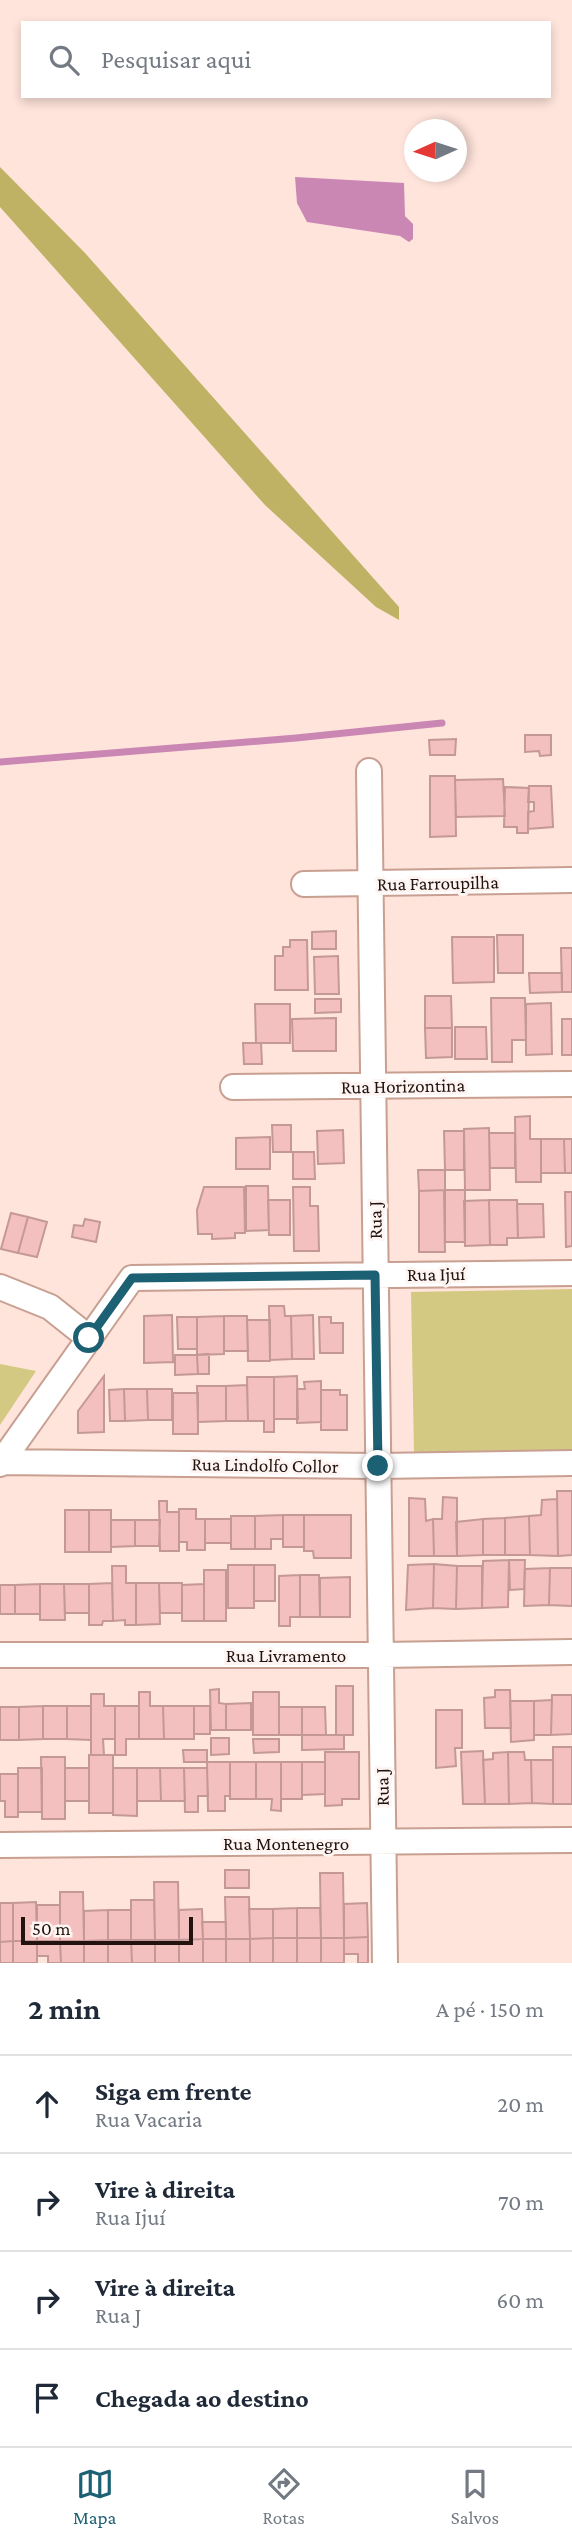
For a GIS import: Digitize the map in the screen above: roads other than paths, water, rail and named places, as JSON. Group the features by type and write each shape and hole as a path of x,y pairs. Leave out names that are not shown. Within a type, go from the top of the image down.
{"street":[{"name":"Rua J","path":"369,771 385,1963"},
{"name":"Rua Farroupilha","path":"304,884 572,880"},
{"name":"Rua Horizontina","path":"233,1087 572,1084"},
{"name":"Rua Ijuí","path":"89,1338 132,1278 572,1273"},
{"path":"0,1287 50,1307 89,1338 0,1463"},
{"name":"Rua Lindolfo Collor","path":"0,1463 378,1466 572,1463"},
{"name":"Rua Livramento","path":"0,1655 572,1652"},
{"name":"Rua Montenegro","path":"0,1845 572,1840"}],"waterway":[{"path":"0,762 296,738 442,723"}]}
